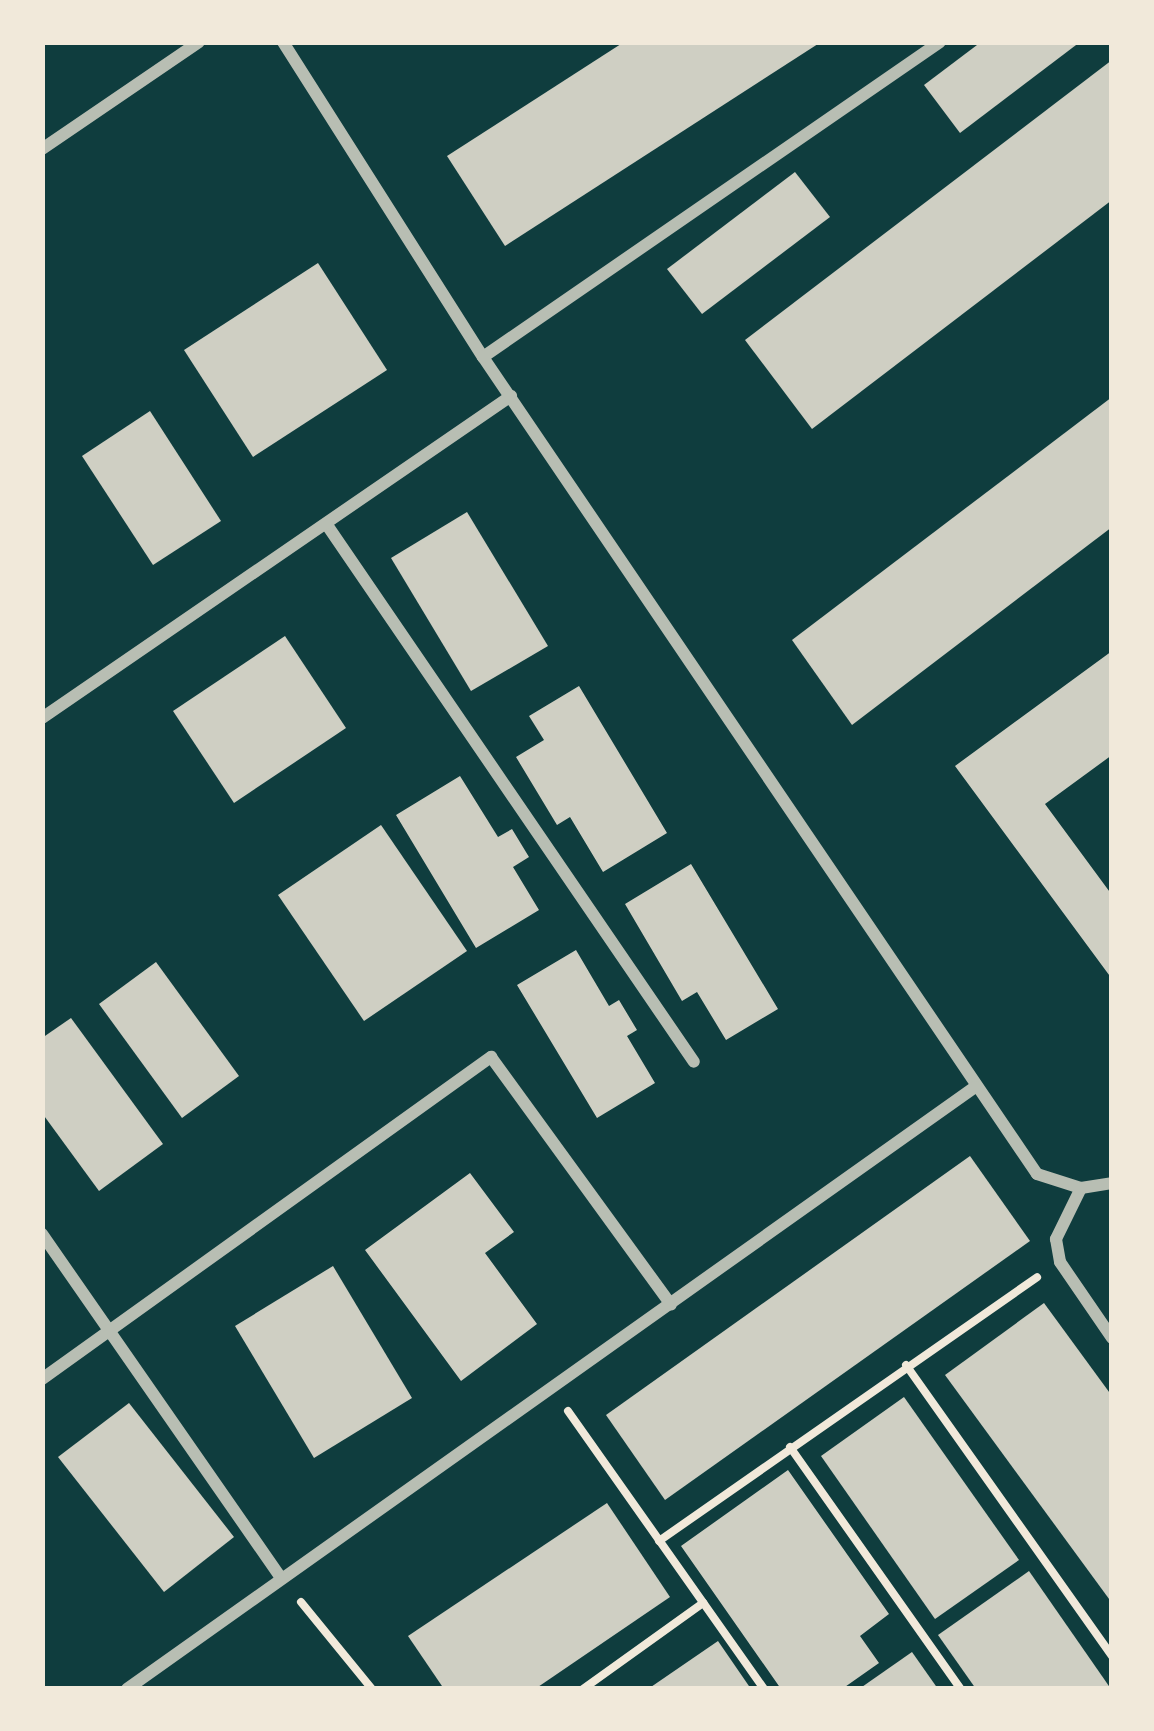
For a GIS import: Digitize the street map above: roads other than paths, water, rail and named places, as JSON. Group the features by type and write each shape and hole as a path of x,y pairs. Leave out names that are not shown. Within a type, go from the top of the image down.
{"street":[{"path":"42,149 199,42"},
{"path":"283,42 483,357 1036,1174 1081,1188 1112,1183"},
{"path":"483,357 940,42"},
{"path":"42,718 511,396"},
{"path":"327,525 694,1062"},
{"path":"42,1379 491,1058 671,1305"},
{"path":"127,1689 975,1087"},
{"path":"1081,1188 1056,1239 1060,1262 1112,1338"},
{"path":"42,1234 281,1578"}]}
